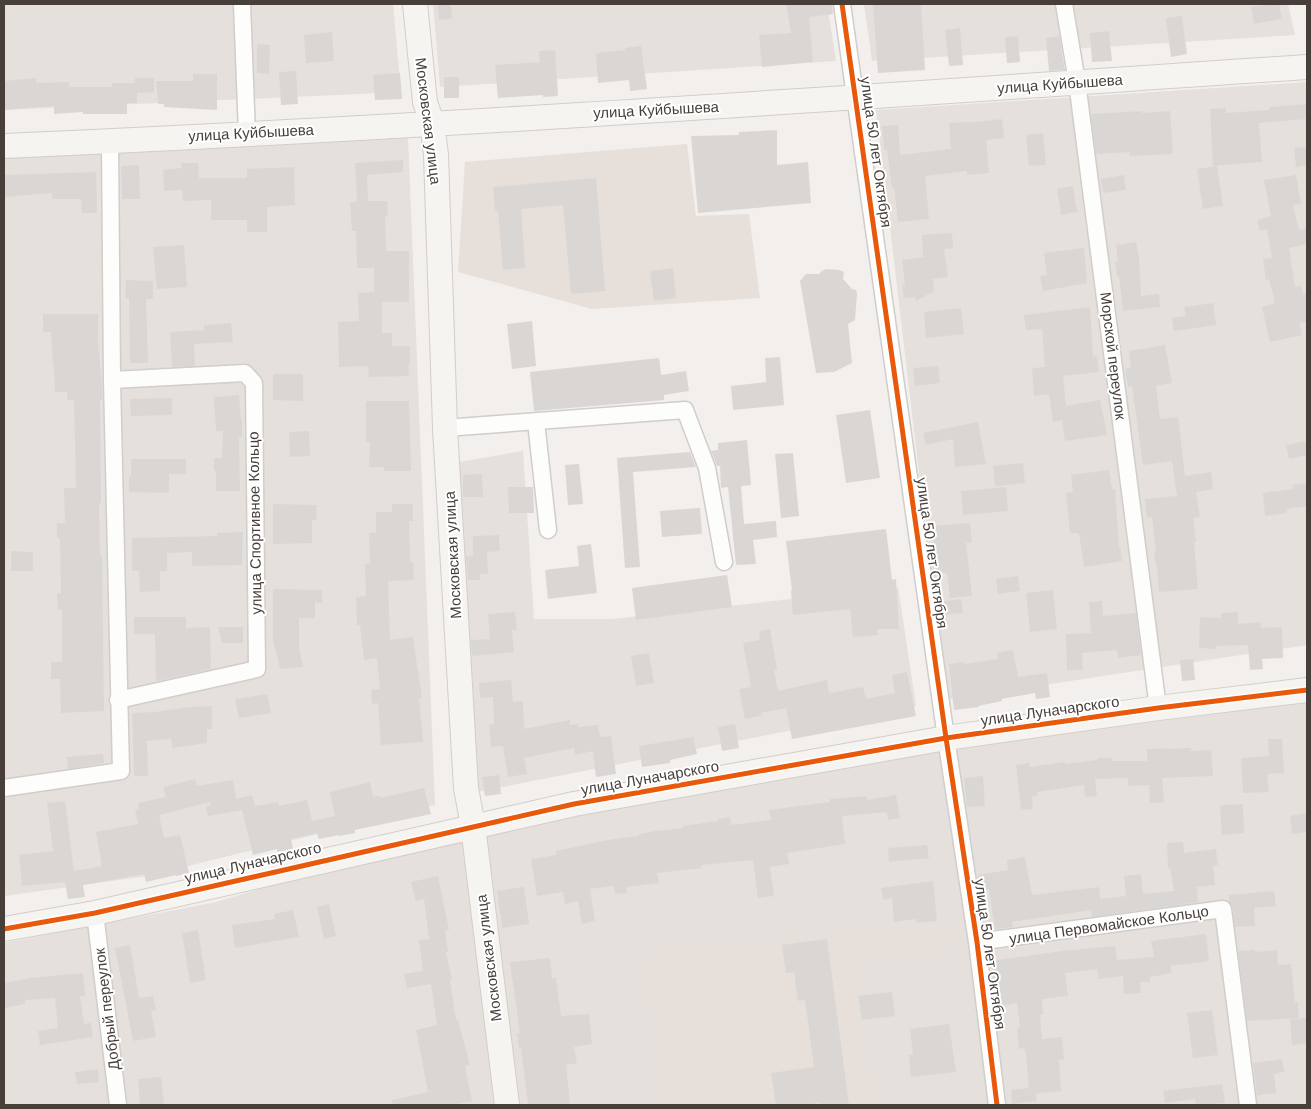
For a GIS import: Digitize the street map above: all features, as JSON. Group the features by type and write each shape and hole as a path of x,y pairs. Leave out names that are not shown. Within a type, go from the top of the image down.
{"street":[{"path":"242,4 247,134"},
{"name":"Московская улица","path":"415,4 425,102 432,123 436,155 446,428 466,788 473,826 507,1105"},
{"name":"улица 50 лет Октября","path":"842,4 946,738 977,942 997,1105"},
{"name":"Морской переулок","path":"1064,4 1077,82 1158,708"},
{"name":"улица Куйбышева","path":"4,146 247,134 856,98 1307,67"},
{"path":"4,788 121,771 112,380 110,141"},
{"name":"улица Спортивное Кольцо","path":"112,380 245,373 254,383 257,669 118,700"},
{"path":"446,428 685,410 707,468 724,562"},
{"path":"536,422 548,530"},
{"name":"улица Луначарского","path":"4,929 95,913 574,804 946,738 1158,708 1307,690"},
{"name":"улица Первомайское Кольцо","path":"977,942 1223,909 1248,1105"},
{"name":"Добрый переулок","path":"95,913 118,1105"}],"shaded area":[{"path":"4,4 393,4 401,92 4,110"},
{"path":"433,4 827,4 836,61 440,87"},
{"path":"864,4 1288,4 1295,35 872,61"},
{"path":"1307,82 1307,645 946,700 876,110"},
{"path":"408,137 435,805 148,876 4,896 4,158"},
{"path":"687,144 696,216 749,214 760,298 592,309 458,272 465,162"},
{"path":"523,451 534,619 613,619 898,587 916,706 466,794 454,463"},
{"path":"1307,703 1307,1105 4,1105 4,943 216,902 434,836 935,745"},
{"path":"947,923 951,946 849,959 870,1105 663,1105 648,959"}],"building":[{"path":"451,4 452,19 439,20 438,5"},
{"path":"786,4 832,4 833,14 809,17 813,62 762,67 759,35 791,33"},
{"path":"873,4 921,4 925,70 878,73"},
{"path":"1279,4 1282,19 1254,24 1251,7"},
{"path":"1182,16 1187,54 1171,57 1166,18"},
{"path":"960,28 963,65 949,66 945,30"},
{"path":"1109,31 1112,61 1092,62 1090,33"},
{"path":"332,32 334,61 306,63 304,35"},
{"path":"1018,36 1020,62 1007,63 1005,37"},
{"path":"1059,36 1065,70 1049,71 1046,38"},
{"path":"257,44 270,45 269,74 257,73"},
{"path":"641,46 647,89 630,91 629,80 598,83 596,53"},
{"path":"555,50 558,96 498,98 495,65 540,62 539,51"},
{"path":"296,71 298,104 281,105 279,72"},
{"path":"400,73 402,99 375,100 373,75"},
{"path":"193,74 217,74 217,110 164,107 164,104 158,104 156,81 193,81"},
{"path":"444,77 459,77 459,98 444,98"},
{"path":"36,78 36,83 69,82 69,87 112,87 112,83 135,83 135,78 154,78 154,92 137,93 137,103 127,103 127,114 83,114 83,112 54,114 54,106 4,110 4,81"},
{"path":"1307,104 1307,119 1259,123 1262,162 1213,166 1210,109 1226,108 1226,113 1269,110 1269,107"},
{"path":"1142,111 1142,113 1170,111 1173,154 1130,156 1129,152 1096,154 1091,114"},
{"path":"1002,119 1004,138 986,140 989,173 967,175 967,171 925,176 929,219 898,222 887,150 884,150 882,126 898,125 900,155 951,149 949,123"},
{"path":"777,130 777,165 808,162 811,203 698,213 691,136 739,135 739,132"},
{"path":"1043,133 1046,165 1029,166 1026,135"},
{"path":"1307,147 1307,165 1296,167 1294,148"},
{"path":"403,160 403,172 367,175 368,201 387,201 388,216 385,216 386,251 409,251 409,302 382,302 382,333 392,333 392,346 410,346 409,376 369,377 368,366 339,367 338,322 359,321 358,293 374,292 374,268 357,268 356,231 352,231 350,202 357,202 355,163"},
{"path":"181,163 198,163 199,178 247,178 247,169 294,167 295,205 267,207 267,232 247,232 247,220 211,220 211,200 183,201 182,190 164,191 163,170 182,168"},
{"path":"139,165 140,199 122,199 121,166"},
{"path":"1217,166 1223,206 1203,209 1197,169"},
{"path":"96,172 97,213 82,213 81,199 52,199 52,193 4,197 4,175"},
{"path":"1124,175 1126,190 1103,193 1101,179"},
{"path":"1296,175 1301,204 1293,205 1299,230 1307,228 1307,244 1289,248 1295,287 1301,286 1303,294 1307,293 1307,322 1299,323 1302,335 1270,342 1262,307 1275,303 1269,279 1266,280 1263,259 1272,258 1267,229 1260,231 1257,220 1271,216 1264,180"},
{"path":"596,178 605,291 571,294 563,205 521,209 525,268 503,270 498,211 495,211 493,187"},
{"path":"1073,186 1077,212 1061,215 1057,189"},
{"path":"952,233 953,248 944,249 948,277 933,279 934,291 916,301 915,297 904,298 902,285 905,285 902,260 923,257 922,235"},
{"path":"1136,242 1141,296 1159,294 1160,307 1123,311 1119,276 1117,276 1115,261 1118,261 1116,245"},
{"path":"184,245 187,287 157,289 153,247"},
{"path":"1084,248 1087,283 1043,291 1040,276 1047,275 1044,253"},
{"path":"673,268 676,298 654,301 650,271"},
{"path":"826,269 844,272 843,279 852,289 856,290 855,320 848,324 852,363 834,372 816,373 800,281 806,274 819,274"},
{"path":"126,280 153,281 153,299 146,299 148,363 130,363 129,298 125,298"},
{"path":"1213,303 1216,325 1174,331 1172,318 1186,316 1184,307"},
{"path":"1090,307 1093,357 1097,356 1099,372 1063,376 1066,406 1100,400 1107,435 1065,441 1062,420 1053,422 1049,394 1034,396 1032,368 1045,367 1042,329 1026,330 1024,315"},
{"path":"961,308 964,334 926,338 924,312"},
{"path":"43,314 98,314 98,341 102,384 102,400 100,400 101,503 99,503 100,556 102,556 104,711 61,713 60,679 51,679 51,662 62,662 62,610 58,610 57,594 61,593 60,538 57,538 57,523 65,523 64,488 76,488 74,400 67,400 67,392 55,392 51,332 43,332"},
{"path":"532,321 536,366 512,369 507,324"},
{"path":"231,323 233,342 194,344 195,366 172,367 170,332 204,330 204,325"},
{"path":"1165,345 1172,383 1156,386 1160,419 1178,417 1185,476 1211,472 1213,489 1196,492 1200,517 1193,518 1198,589 1159,592 1152,517 1147,518 1145,499 1177,496 1172,461 1143,465 1132,386 1128,387 1125,369 1131,368 1129,351"},
{"path":"780,357 784,405 733,410 731,386 766,382 765,358"},
{"path":"659,358 661,375 686,371 689,391 664,395 664,400 534,411 530,372"},
{"path":"938,366 940,383 915,386 913,368"},
{"path":"273,374 303,374 303,401 273,400"},
{"path":"239,395 242,420 242,437 239,437 240,491 216,491 214,458 222,458 223,431 216,431 214,397"},
{"path":"172,398 172,415 131,416 130,399"},
{"path":"366,401 409,401 411,471 384,471 384,467 369,467 370,442 366,442"},
{"path":"870,410 880,478 846,483 836,415"},
{"path":"978,422 986,464 955,467 953,439 926,445 923,433"},
{"path":"309,431 310,456 290,457 289,432"},
{"path":"747,440 751,485 741,486 744,524 776,521 777,537 753,540 756,564 736,565 728,487 721,488 720,466 717,466 711,451 718,450 718,443"},
{"path":"1307,441 1307,455 1289,459 1286,445"},
{"path":"690,452 696,467 633,472 640,567 625,568 617,458"},
{"path":"793,453 799,516 781,518 775,454"},
{"path":"131,459 186,459 186,474 169,474 169,493 129,492"},
{"path":"1023,463 1025,483 995,486 993,466"},
{"path":"579,464 583,504 568,505 565,465"},
{"path":"1109,470 1112,489 1115,489 1119,548 1122,561 1084,567 1079,533 1070,533 1066,493 1073,492 1071,475"},
{"path":"482,474 483,497 463,497 463,475"},
{"path":"1307,483 1307,506 1286,509 1287,513 1265,516 1263,493 1293,489 1292,485"},
{"path":"508,487 533,487 534,513 509,513"},
{"path":"1006,487 1008,511 963,515 961,491"},
{"path":"273,504 317,505 316,520 312,520 312,543 273,544"},
{"path":"392,504 413,504 413,521 409,521 410,562 413,562 414,580 388,581 390,640 413,637 422,699 419,699 423,742 381,745 378,703 372,704 371,690 380,689 377,658 364,660 360,625 357,625 356,597 366,596 365,564 370,563 369,533 376,533 376,512 392,512"},
{"path":"700,508 702,534 662,537 660,511"},
{"path":"970,523 972,542 966,543 972,596 950,598 947,573 936,574 933,526"},
{"path":"886,529 892,580 896,579 899,629 877,629 878,635 853,637 850,609 793,615 786,541"},
{"path":"243,532 242,565 192,566 192,552 167,553 167,571 160,571 160,591 140,592 139,571 132,571 132,538 217,536 217,533"},
{"path":"499,535 500,551 487,552 488,574 480,574 480,580 468,580 466,556 473,556 473,536"},
{"path":"591,544 597,593 548,599 545,570 579,566 577,546"},
{"path":"11,551 33,552 33,571 11,571"},
{"path":"727,575 732,607 636,620 632,588"},
{"path":"1018,576 1020,591 998,594 996,579"},
{"path":"273,589 322,590 322,603 315,602 315,618 299,618 299,648 303,667 280,669 273,640"},
{"path":"1053,590 1057,629 1030,632 1026,593"},
{"path":"961,599 963,613 940,615 939,602"},
{"path":"1102,601 1103,616 1136,613 1141,655 1118,658 1117,650 1082,653 1083,670 1067,670 1066,634 1091,633 1089,602"},
{"path":"515,612 517,630 512,630 514,652 472,656 471,640 490,639 488,614"},
{"path":"1238,612 1238,624 1260,622 1261,628 1282,627 1283,658 1262,659 1263,669 1250,670 1248,645 1216,646 1216,649 1199,648 1200,617 1221,618 1221,613"},
{"path":"134,617 186,617 186,628 210,627 211,669 156,681 155,634 134,634"},
{"path":"218,627 243,627 243,643 222,643"},
{"path":"770,629 777,670 774,671 778,691 827,680 829,693 863,687 866,699 895,693 892,675 907,672 916,716 792,739 786,708 761,713 761,716 745,719 739,689 751,687 743,643 760,640 759,631"},
{"path":"1013,650 1018,677 1047,673 1050,697 1036,699 1035,693 1002,699 1002,701 979,707 954,710 949,664 964,662 964,664 998,659 997,653"},
{"path":"649,653 654,683 636,686 631,656"},
{"path":"1193,659 1195,680 1182,681 1180,660"},
{"path":"511,680 513,702 523,701 524,729 570,720 570,725 578,724 578,727 598,725 600,737 611,736 616,774 596,777 593,751 575,755 574,748 524,758 527,774 508,777 503,746 491,747 489,725 494,724 493,697 480,698 479,683"},
{"path":"267,694 271,713 239,718 235,699"},
{"path":"212,706 212,729 207,729 207,743 173,748 171,739 147,741 148,776 134,776 132,713"},
{"path":"735,724 739,748 722,751 718,727"},
{"path":"693,737 697,754 670,760 670,763 642,767 639,746"},
{"path":"1268,739 1282,739 1284,773 1267,774 1269,792 1243,793 1241,758 1269,756"},
{"path":"1191,748 1191,751 1211,750 1213,776 1162,778 1164,802 1150,803 1149,785 1128,786 1128,778 1095,779 1097,796 1085,797 1084,785 1037,792 1038,796 1032,796 1033,809 1021,810 1016,765 1030,763 1030,767 1065,762 1066,764 1097,760 1097,758 1112,758 1112,761 1147,761 1147,749"},
{"path":"103,754 104,763 68,769 67,757"},
{"path":"499,775 501,794 485,796 482,777"},
{"path":"983,776 985,806 967,807 964,778"},
{"path":"195,779 197,786 233,780 236,799 252,795 255,806 278,802 279,806 307,800 312,821 335,816 330,792 370,782 373,797 380,796 380,798 424,788 431,814 355,830 355,833 339,836 319,839 317,833 291,839 293,849 277,852 277,849 253,855 242,810 208,816 206,807 211,805 210,802 159,815 164,838 180,835 189,873 146,882 144,874 83,885 85,897 68,899 65,882 22,886 19,855 53,851 47,803 65,801 74,871 102,866 96,832 138,824 135,810 139,809 138,803 166,797 163,787"},
{"path":"896,795 900,818 888,820 887,812 842,816 845,844 787,853 789,864 770,867 774,896 758,898 753,860 701,865 701,868 657,873 659,883 626,887 627,893 615,894 614,886 590,889 595,921 582,924 578,901 565,904 563,892 537,896 531,859 556,855 556,851 608,840 639,836 639,834 683,828 683,826 718,821 718,819 730,817 731,825 771,820 769,810 830,802 830,799 867,796 867,800"},
{"path":"1243,804 1244,833 1222,835 1220,805"},
{"path":"1307,813 1307,832 1292,834 1290,816"},
{"path":"1183,842 1184,853 1216,849 1218,865 1213,866 1215,885 1197,887 1198,902 1092,917 1091,910 1012,922 1013,927 995,929 989,889 981,891 978,875 1008,870 1007,860 1025,857 1032,895 1099,887 1100,899 1126,896 1124,876 1141,874 1143,894 1174,891 1170,868 1168,868 1167,843"},
{"path":"927,845 929,858 889,862 888,848"},
{"path":"438,876 449,930 445,930 448,952 446,952 452,980 450,981 456,1020 458,1020 470,1065 465,1066 472,1101 451,1105 393,1105 392,1100 428,1092 416,1030 437,1025 431,984 407,988 404,974 423,971 419,940 429,939 424,899 416,901 411,882"},
{"path":"933,881 937,921 917,923 916,919 894,922 892,898 883,900 881,888"},
{"path":"524,887 529,924 502,928 497,891"},
{"path":"1274,891 1276,906 1254,908 1255,926 1235,927 1233,908 1229,902 1229,895"},
{"path":"329,904 336,936 324,939 317,907"},
{"path":"293,910 299,937 235,948 232,925 275,919 274,914"},
{"path":"198,930 206,980 190,983 182,933"},
{"path":"1206,934 1209,961 1170,966 1172,973 1150,977 1150,982 1140,982 1141,993 1124,994 1123,976 1098,979 1097,969 1065,973 1068,996 1042,999 1043,1015 1040,1015 1042,1039 1062,1037 1064,1059 1059,1060 1061,1091 1036,1093 1037,1101 1012,1104 1011,1090 1029,1088 1026,1053 1024,1048 1019,1049 1017,1028 1020,1027 1017,1003 998,1006 991,961 1115,946 1117,960 1154,957 1151,941"},
{"path":"827,939 849,1105 820,1105 820,1103 776,1105 771,1073 814,1067 805,1000 798,1001 794,972 786,973 782,945"},
{"path":"130,945 139,998 153,996 156,1010 151,1011 156,1037 133,1041 115,948"},
{"path":"1255,950 1255,952 1277,950 1278,965 1291,964 1295,1002 1298,1002 1299,1018 1247,1021 1238,951"},
{"path":"550,958 552,978 556,978 561,1016 589,1014 592,1044 574,1047 577,1063 566,1065 570,1105 528,1105 521,1047 519,1048 517,1033 520,1033 510,962"},
{"path":"83,973 85,996 80,996 84,1024 91,1023 93,1037 40,1045 38,1031 58,1028 55,998 25,1000 25,1004 4,1008 4,983 30,978"},
{"path":"892,992 895,1016 862,1020 858,996"},
{"path":"1212,1010 1218,1055 1193,1058 1187,1013"},
{"path":"1307,1018 1307,1043 1292,1045 1290,1019"},
{"path":"949,1024 956,1072 911,1077 909,1055 913,1055 910,1029"},
{"path":"1282,1059 1284,1072 1274,1074 1276,1093 1257,1095 1253,1063"},
{"path":"98,1069 99,1082 77,1084 75,1072"},
{"path":"161,1077 164,1105 140,1105 138,1079"},
{"path":"1222,1084 1225,1103 1196,1105 1195,1099 1165,1103 1163,1091"}],"cycle path":[{"path":"842,4 946,738 977,942 997,1105"},
{"path":"4,929 95,913 574,804 946,738 1158,708 1307,690"}]}
